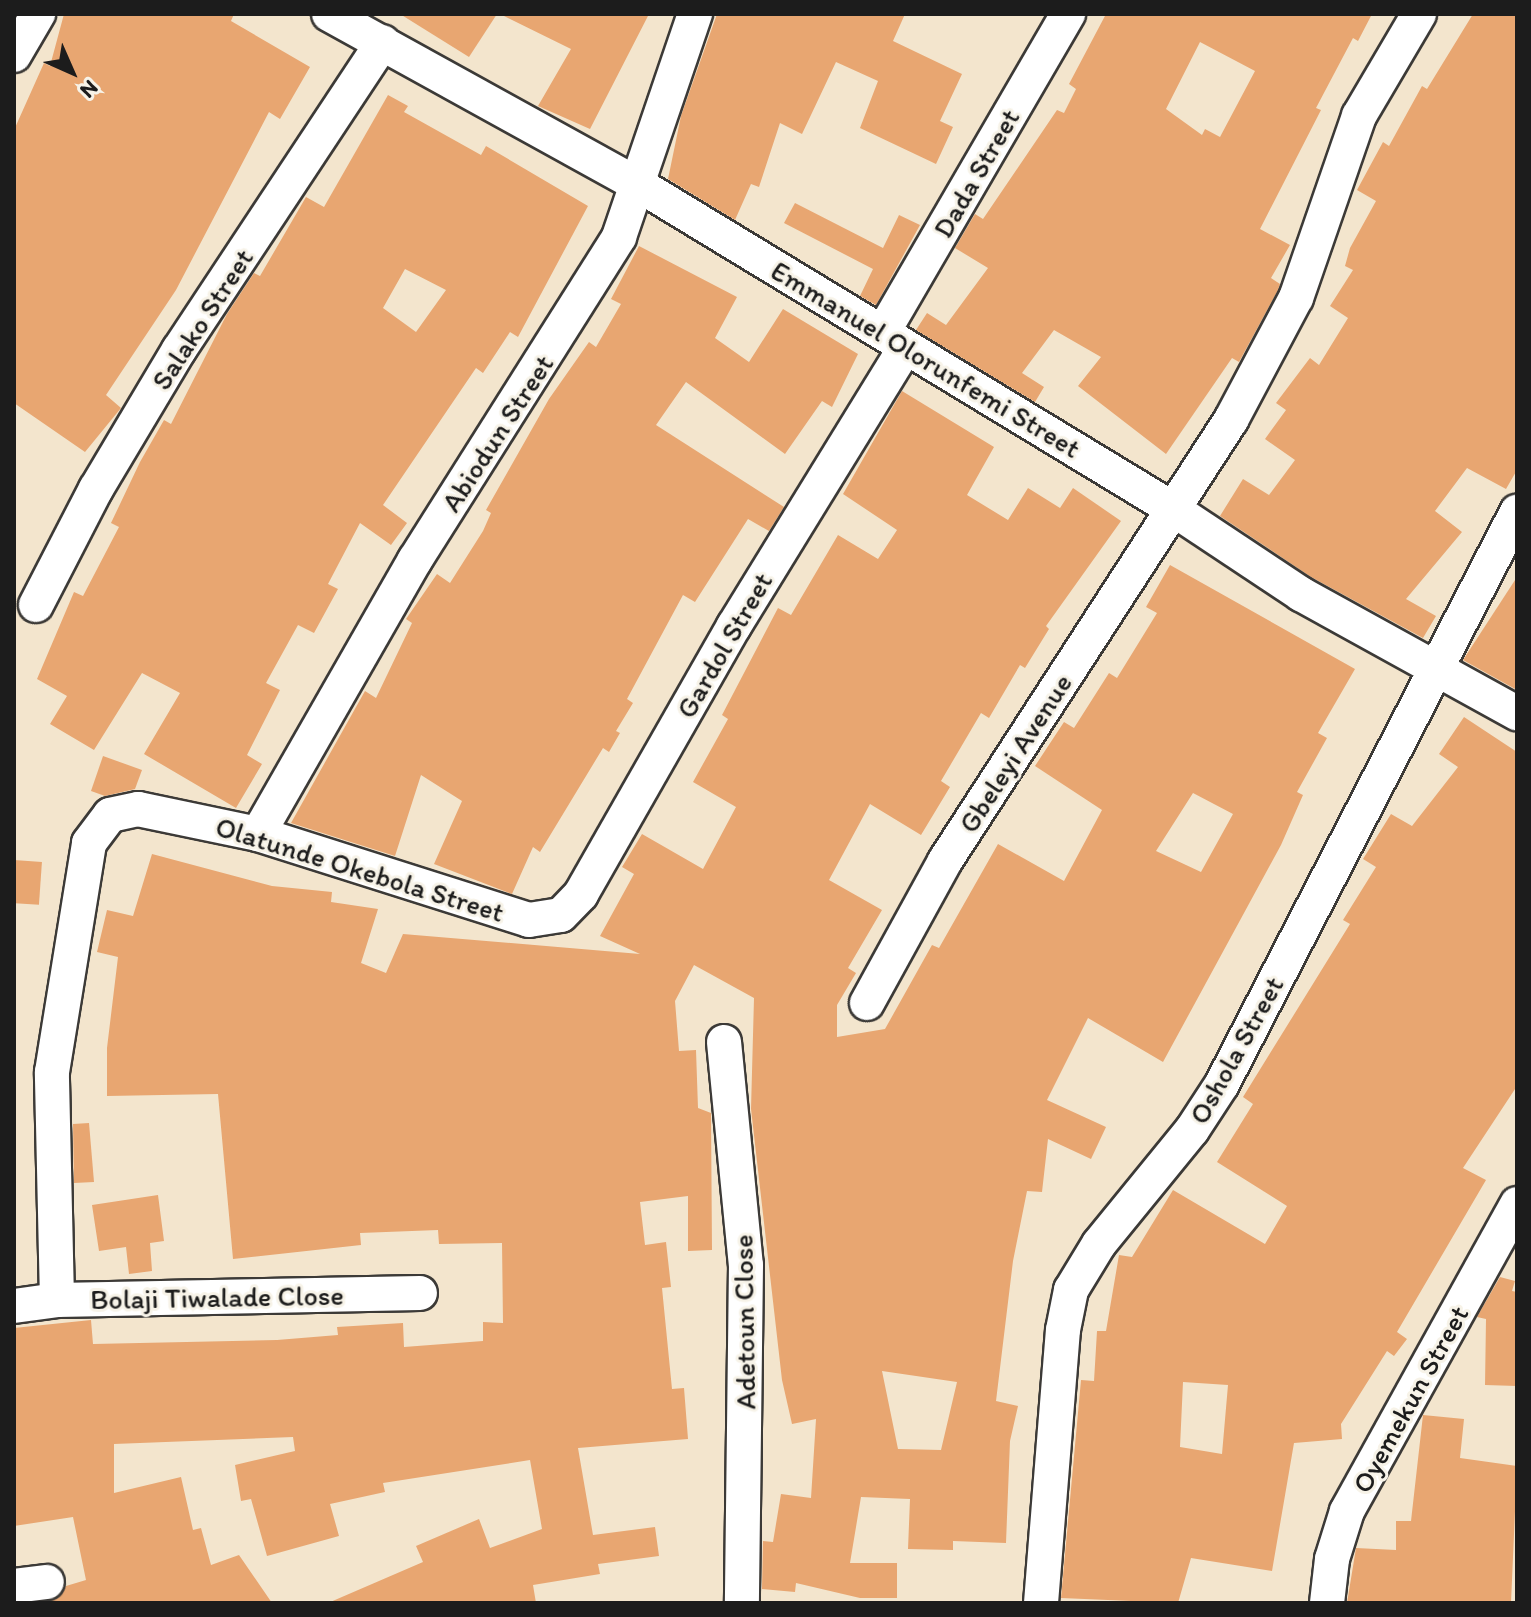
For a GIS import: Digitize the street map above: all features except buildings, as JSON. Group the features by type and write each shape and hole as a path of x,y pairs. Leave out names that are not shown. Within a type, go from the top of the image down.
{"street":[{"path":"14,55 38,14"},
{"name":"Emmanuel Olorunfemi Street","path":"329,14 639,185 1173,509 1301,594 1517,713"},
{"name":"Abiodun Street","path":"258,834 415,560 619,237 695,14"},
{"name":"Dada Street","path":"894,340 1068,14"},
{"name":"Gbeleyi Avenue","path":"867,1003 945,861 1231,420 1296,298 1359,116 1419,14"},
{"name":"Salako Street","path":"36,605 96,489 179,350 383,42"},
{"name":"Gardol Street","path":"529,920 561,915 581,894 894,340"},
{"name":"Oshola Street","path":"1041,1603 1063,1330 1071,1290 1099,1244 1192,1130 1222,1084 1517,512"},
{"name":"Olatunde Okebola Street","path":"57,1300 52,1072 89,843 110,815 138,809 258,834 529,920"},
{"name":"Adetoun Close","path":"724,1042 746,1265 742,1603"},
{"name":"Oyemekun Street","path":"1327,1603 1332,1559 1347,1511 1517,1204"},
{"name":"Bolaji Tiwalade Close","path":"14,1306 57,1300 420,1293"}]}
